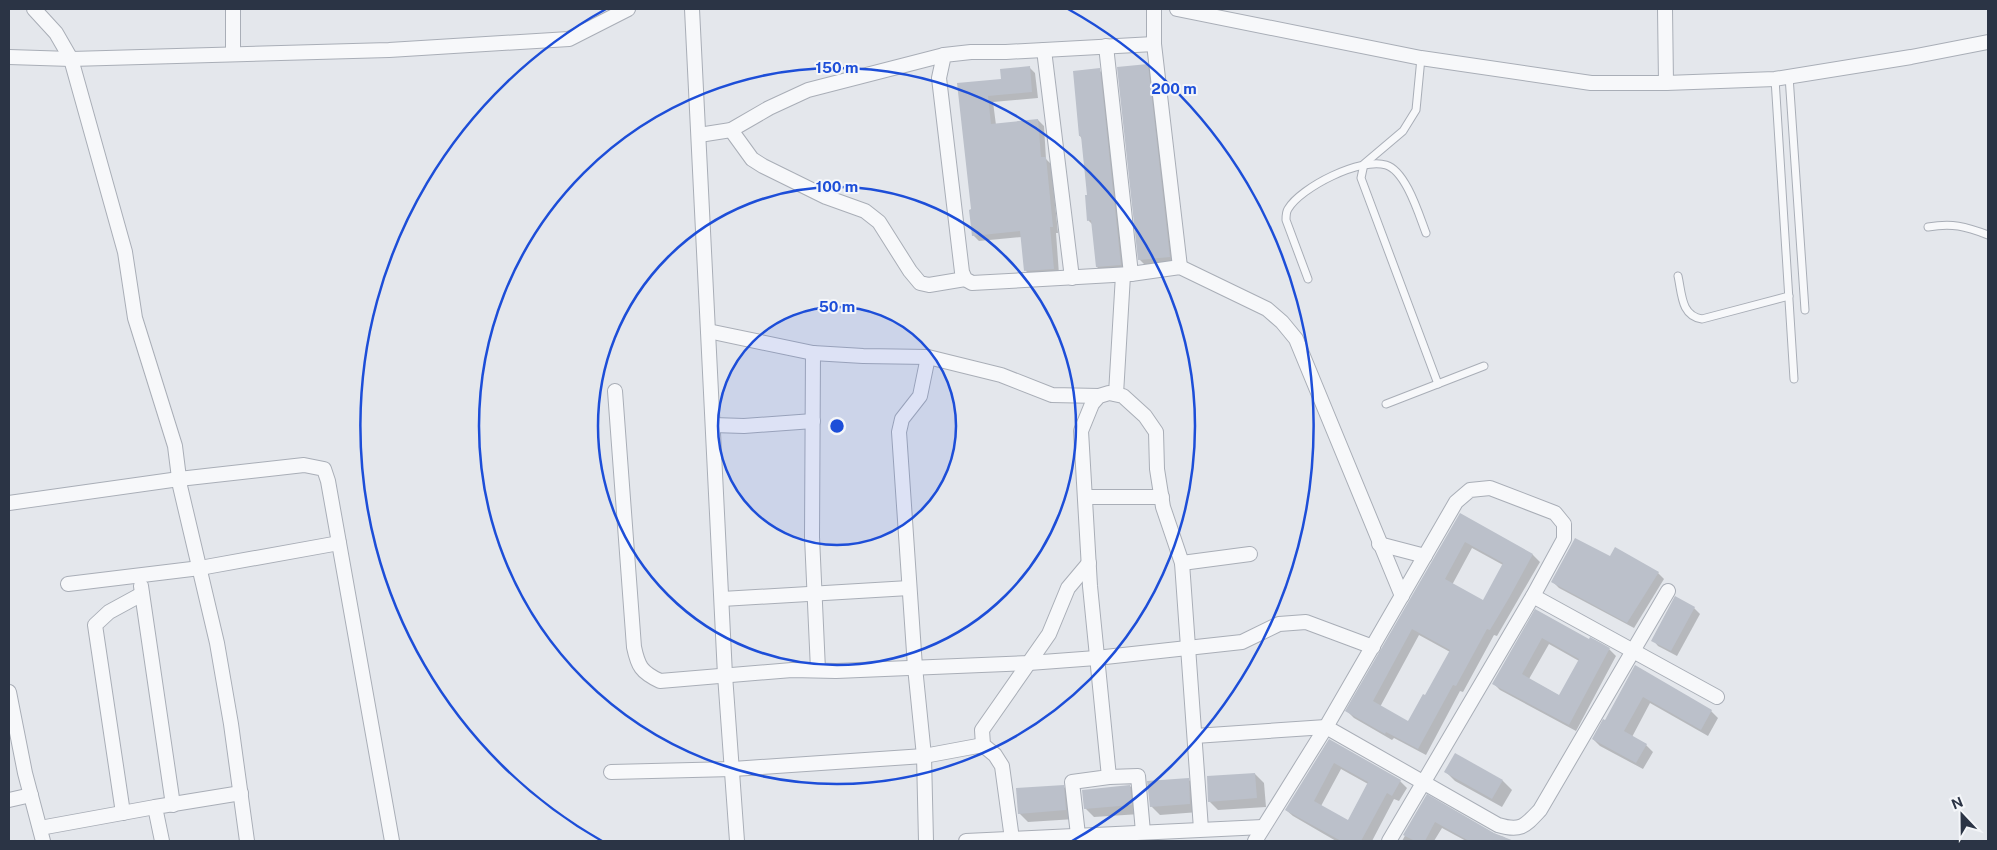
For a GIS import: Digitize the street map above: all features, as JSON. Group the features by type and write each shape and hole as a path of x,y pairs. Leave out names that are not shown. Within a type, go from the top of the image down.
{"street":[{"path":"233,9 233,54"},
{"path":"9,57 71,59 389,50 570,38 628,9"},
{"path":"692,9 725,675 737,841"},
{"path":"1154,9 1154,44 1180,267"},
{"path":"1177,9 1421,58 1591,83 1666,83 1775,79 1911,57 1988,42"},
{"path":"1665,9 1666,83"},
{"path":"36,10 56,33 71,59 125,252 135,318 174,446 179,479 217,643 247,841"},
{"path":"698,135 731,130 769,108 808,90 944,55 971,52 1006,52 1154,44"},
{"path":"1106,46 1127,275 1116,394"},
{"path":"1044,50 1072,278"},
{"path":"944,55 939,78 958,245 962,272 965,279 972,283 1127,275 1180,267 1267,309 1282,322 1296,339 1402,596"},
{"path":"731,130 752,159 763,166 826,197 865,211 879,222 910,271 920,283 929,285 965,279"},
{"path":"708,331 813,353 928,357 1001,375 1052,395 1099,396 1109,393 1116,394 1123,396 1145,416 1156,432 1157,469 1163,507 1182,563 1195,736 1196,833"},
{"path":"813,353 812,537 818,670"},
{"path":"926,841 924,756 915,667 899,432 902,419 920,396 928,357"},
{"path":"615,391 634,647 638,664 648,676 660,681 818,670 1029,663 1096,658 1189,646 1242,642 1279,624 1306,622 1373,646"},
{"path":"1099,396 1092,404 1081,430 1088,563 1109,777"},
{"path":"713,425 744,426 812,421"},
{"path":"9,503 179,479 304,465 324,469 392,841"},
{"path":"1255,841 1326,727 1456,502 1470,490 1490,488 1555,513 1564,524 1564,539 1533,596 1390,841"},
{"path":"1085,497 1162,498"},
{"path":"68,584 200,568 338,543"},
{"path":"1379,544 1425,556"},
{"path":"1182,563 1250,554"},
{"path":"1012,839 1002,766 995,755 983,745 982,730 1048,634 1068,588 1088,563"},
{"path":"140,575 173,805"},
{"path":"722,599 909,588"},
{"path":"1195,736 1326,727 1498,825 1513,830 1526,825 1540,810 1668,591"},
{"path":"123,812 95,625 109,612 142,594"},
{"path":"1533,596 1631,652 1717,697"},
{"path":"9,692 31,795 42,834 123,812 241,793"},
{"path":"611,772 733,769 924,756 983,745"},
{"path":"1078,836 1072,782 1109,777 1138,776 1143,832"},
{"path":"9,800 31,795"},
{"path":"156,807 162,841"},
{"path":"966,841 1143,832 1196,833 1263,827"}],"lane":[{"path":"1308,279 1286,220 1287,210 1302,193 1332,176 1364,164 1403,132 1416,110 1421,58"},
{"path":"1789,76 1805,310"},
{"path":"1775,79 1794,379"},
{"path":"1364,164 1387,165 1402,178 1426,233"},
{"path":"1364,164 1361,178 1438,384"},
{"path":"1928,227 1944,224 1962,225 1988,235"},
{"path":"1678,276 1687,312 1692,317 1702,319 1789,296"},
{"path":"1386,404 1484,366"}],"building":[{"path":"1148,64 1170,257 1138,260 1117,67"},
{"path":"1030,66 1032,92 988,96 991,124 1038,119 1041,157 1046,157 1053,227 1050,227 1054,269 1024,271 1020,231 972,236 969,210 971,209 957,83 1001,79 1000,69"},
{"path":"1100,68 1121,265 1096,267 1091,220 1087,221 1085,195 1087,195 1073,71"},
{"path":"1460,513 1533,554 1490,630 1487,629 1456,686 1453,685 1418,749 1386,732 1385,734 1345,711","holes":["1465,542 1503,563 1483,600 1445,579","1412,629 1450,650 1408,721 1373,701"]},
{"path":"1575,538 1610,556 1615,547 1659,572 1627,623 1551,582"},
{"path":"1675,596 1695,607 1671,651 1651,641"},
{"path":"1535,609 1589,639 1590,637 1610,648 1569,725 1492,684","holes":["1542,638 1579,659 1559,695 1522,674"]},
{"path":"1635,665 1712,710 1701,730 1643,697 1624,731 1647,744 1636,763 1592,739 1603,719 1605,720"},
{"path":"1329,739 1401,780 1392,796 1387,793 1361,841 1341,841 1285,810","holes":["1334,763 1368,782 1348,820 1314,801"]},
{"path":"1455,753 1503,780 1492,799 1444,772"},
{"path":"1255,773 1257,798 1208,802 1207,776"},
{"path":"1189,778 1190,804 1150,807 1147,781"},
{"path":"1064,785 1066,810 1018,814 1016,788"},
{"path":"1130,785 1132,805 1084,809 1082,790"},
{"path":"1427,794 1494,833 1514,841 1469,841 1435,822 1425,841 1415,841 1403,835"}]}
